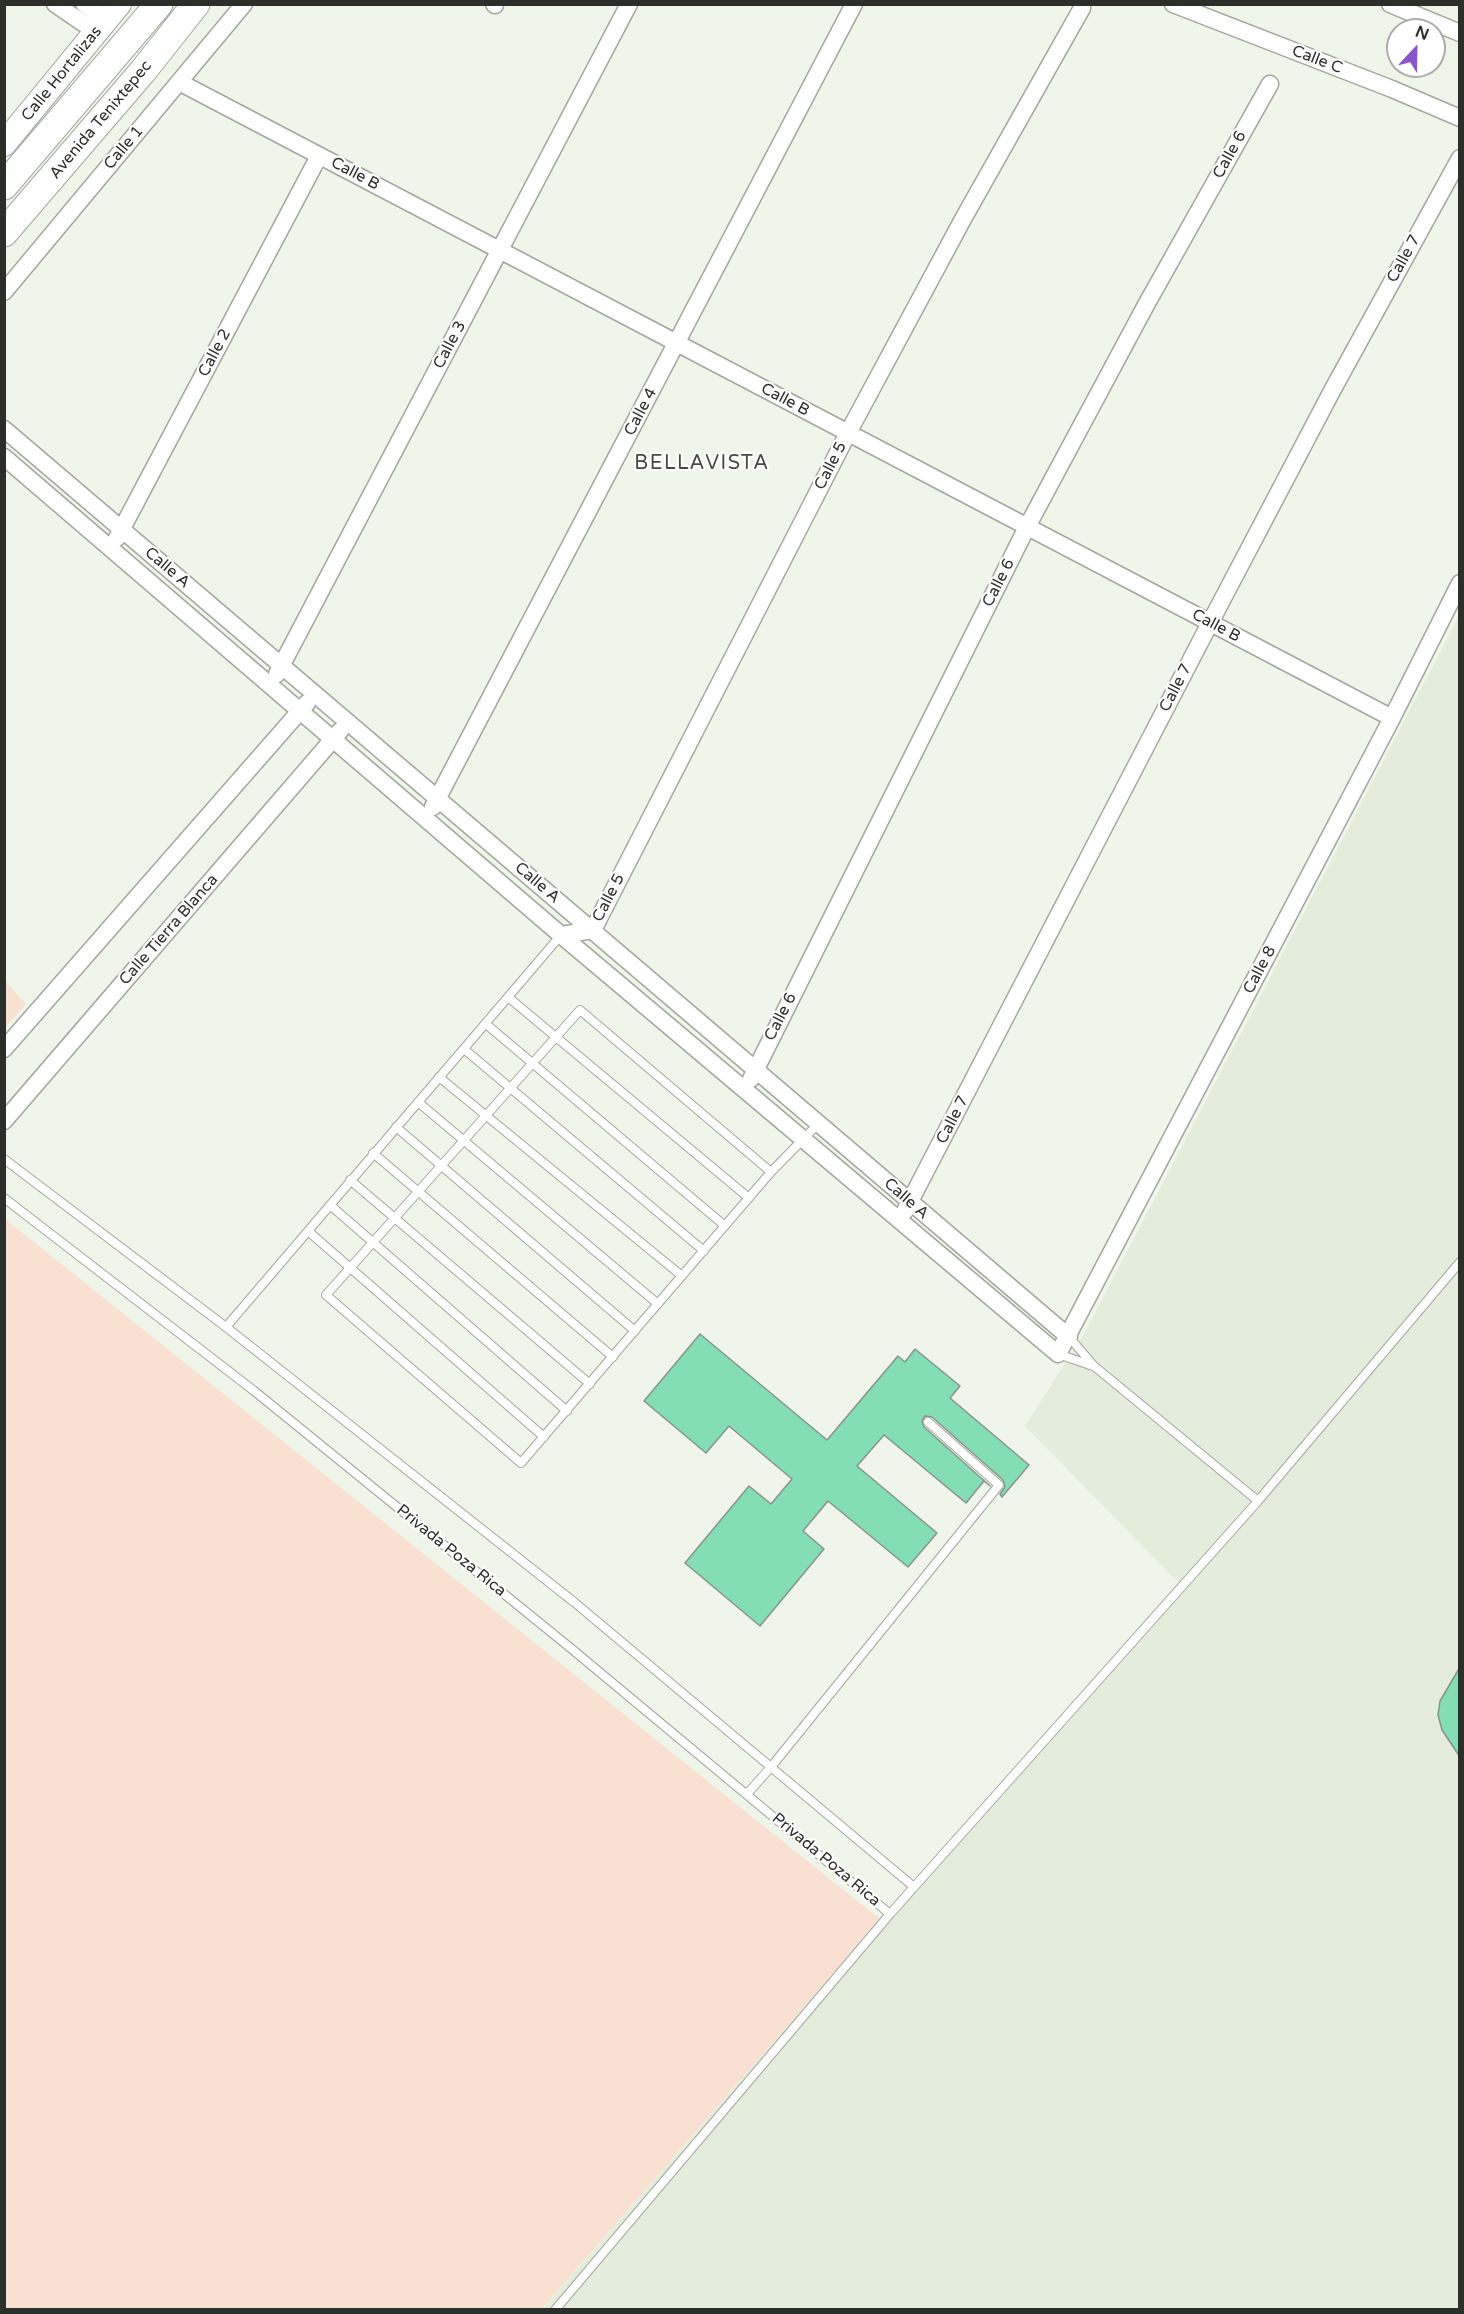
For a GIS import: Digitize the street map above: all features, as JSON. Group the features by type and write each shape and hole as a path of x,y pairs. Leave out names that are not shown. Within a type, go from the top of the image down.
{"main road":[{"name":"Avenida Tenixtepec","path":"4,186 159,4"},
{"name":"Avenida Tenixtepec","path":"4,234 143,71 196,4"}],"street":[{"path":"54,4 107,19"},
{"path":"84,4 107,19"},
{"name":"Calle 1","path":"4,292 244,4"},
{"name":"Calle 3","path":"271,686 629,4"},
{"name":"Calle 4","path":"426,819 854,4"},
{"name":"Calle C","path":"1173,4 1392,88 1460,118"},
{"path":"1390,4 1460,33"},
{"name":"Calle 5","path":"593,930 848,433 957,230 1082,8"},
{"name":"Calle Hortalizas","path":"4,144 107,19"},
{"name":"Calle B","path":"179,82 1392,718"},
{"name":"Calle 6","path":"745,1090 1027,527 1146,305 1270,84"},
{"name":"Calle 2","path":"111,549 319,156"},
{"name":"Calle 7","path":"900,1222 1210,622 1333,389 1460,158"},
{"name":"Calle A","path":"4,429 1069,1337"},
{"name":"Calle A","path":"4,457 561,935 1058,1354"},
{"name":"Calle 8","path":"1058,1354 1069,1337 1392,718 1460,583"},
{"path":"4,1049 316,694"},
{"name":"Calle Tierra Blanca","path":"4,1121 348,721"},
{"path":"561,935 593,930"}],"lane":[{"path":"226,1327 561,935"},
{"path":"508,997 749,1198"},
{"path":"771,1172 580,1010 326,1295 521,1463 771,1172 818,1124"},
{"path":"486,1024 725,1226"},
{"path":"464,1049 704,1251"},
{"path":"439,1077 682,1276"},
{"path":"418,1102 658,1304"},
{"path":"396,1127 635,1331"},
{"path":"373,1153 613,1357"},
{"path":"4,1159 226,1327 574,1602 914,1887"},
{"path":"350,1180 590,1384"},
{"name":"Privada Poza Rica","path":"4,1197 272,1405 564,1642 890,1914"},
{"path":"330,1204 567,1411"},
{"path":"308,1231 544,1437"},
{"path":"555,2310 890,1914 1257,1501 1460,1262"},
{"path":"1069,1337 1094,1366 1257,1501"},
{"path":"1058,1354 1094,1366"},
{"path":"747,1794 999,1485 928,1422"}],"shaded area":[{"path":"1459,616 1459,2309 542,2310 880,1919 1178,1582 1025,1426 1084,1334"},
{"path":"5,981 26,1004 4,1028"},
{"path":"4,1218 880,1919 542,2309 5,2309"}],"building":[{"path":"700,1334 827,1440 898,1356 905,1362 915,1349 960,1386 950,1398 1029,1465 1002,1497 1000,1494 1005,1487 1003,1480 932,1417 925,1416 922,1421 924,1427 990,1486 984,1481 966,1503 884,1435 857,1466 937,1533 908,1567 828,1501 803,1531 824,1549 760,1626 685,1563 749,1486 771,1504 792,1479 729,1426 706,1453 644,1401"},
{"path":"1460,1667 1460,1757 1442,1730 1438,1715 1440,1701"}],"district":[{"name":"BELLAVISTA","path":"702,464"}]}
